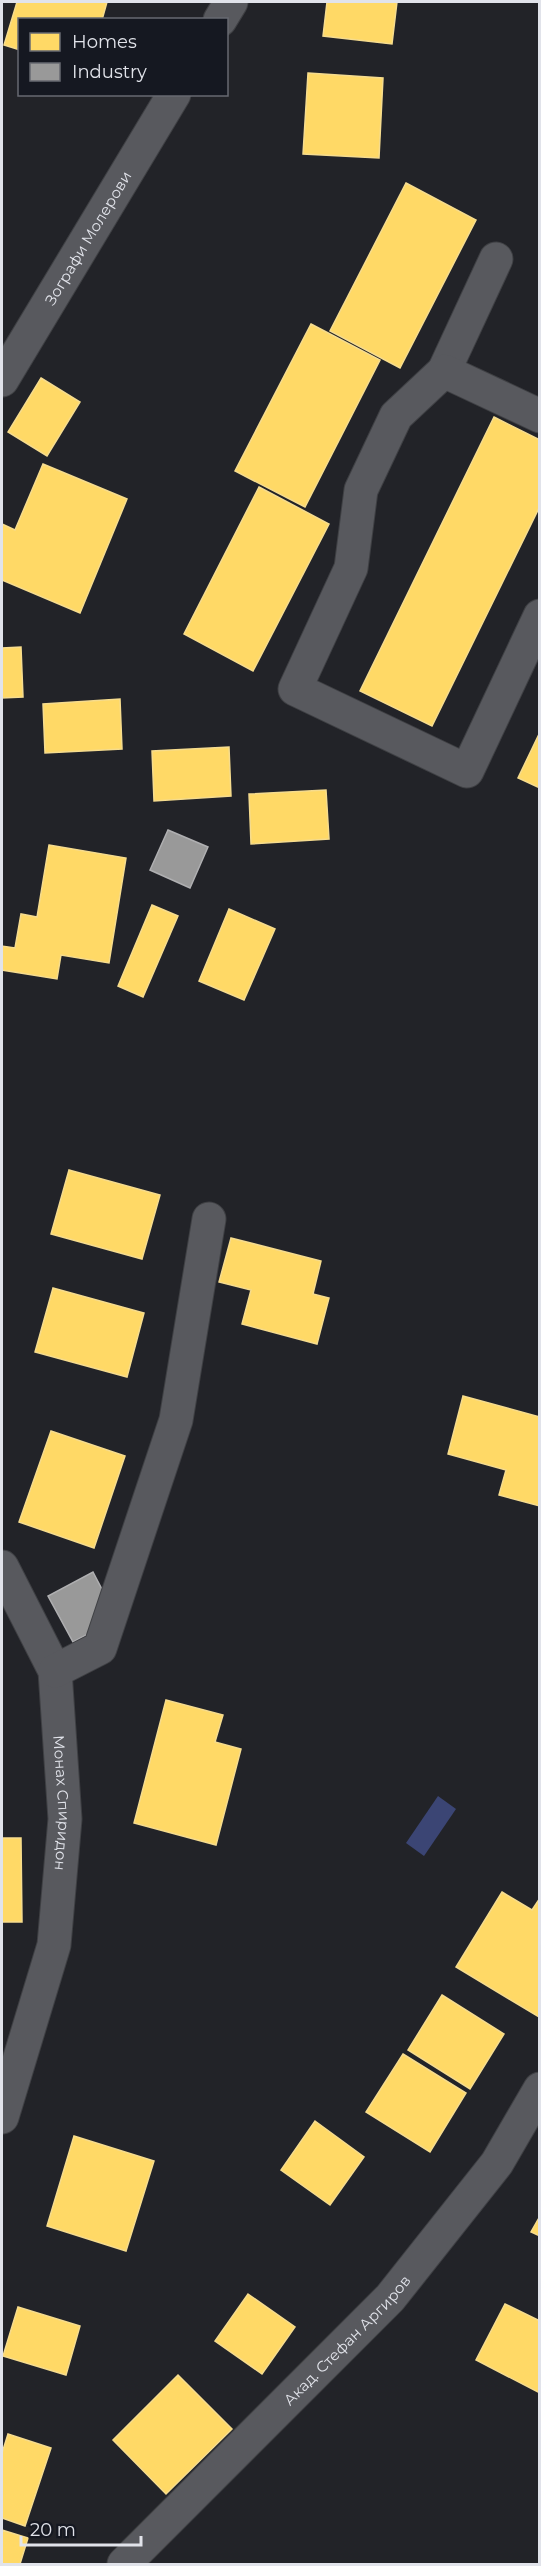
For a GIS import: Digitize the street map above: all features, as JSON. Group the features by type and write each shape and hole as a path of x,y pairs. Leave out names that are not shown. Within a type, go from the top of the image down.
{"street":[{"path":"221,18 231,2"},
{"name":"Зографи Молерови","path":"2,380 173,96"},
{"path":"496,259 444,370 396,416 361,490 351,568 295,689 467,771 540,616"},
{"path":"444,370 540,416"},
{"path":"55,1671 100,1648 176,1420 209,1220"},
{"name":"Монах Спиридон","path":"2,1567 55,1671 65,1819 54,1945 2,2117"},
{"name":"Акад. Стефан Аргиров","path":"124,2565 390,2298 497,2163 540,2089"}],"water":[{"path":"438,1796 456,1809 424,1856 406,1843"}],"building: Homes":[{"path":"17,2 107,2 103,18 18,18 18,49 4,45"},
{"path":"327,2 397,2 392,44 323,36"},
{"path":"308,73 383,78 379,158 303,154"},
{"path":"406,183 476,220 400,368 330,331"},
{"path":"311,324 380,360 305,507 235,471"},
{"path":"41,378 80,402 47,456 8,432"},
{"path":"494,417 540,440 540,506 432,726 360,691"},
{"path":"43,464 127,499 80,613 2,580 2,524 15,530"},
{"path":"259,487 329,524 253,671 184,634"},
{"path":"21,647 23,697 2,698 2,648"},
{"path":"120,699 122,749 45,753 43,704"},
{"path":"540,732 540,788 518,778"},
{"path":"229,747 231,796 154,801 152,751"},
{"path":"326,790 329,839 251,844 249,794"},
{"path":"49,845 126,858 109,963 61,955 57,979 2,970 2,946 15,948 21,914 37,917"},
{"path":"152,905 178,916 143,997 118,986"},
{"path":"229,909 275,929 244,1000 199,981"},
{"path":"69,1170 160,1195 142,1259 51,1234"},
{"path":"231,1238 321,1261 313,1294 329,1298 317,1344 242,1324 251,1290 219,1282"},
{"path":"53,1288 144,1313 127,1377 35,1352"},
{"path":"463,1396 540,1417 540,1506 499,1495 506,1470 448,1454"},
{"path":"51,1431 125,1456 94,1548 19,1522"},
{"path":"166,1700 223,1715 215,1742 241,1749 216,1845 134,1823"},
{"path":"2,1838 21,1838 22,1922 2,1922"},
{"path":"502,1892 532,1910 540,1898 539,2017 456,1967"},
{"path":"442,1995 504,2034 470,2089 408,2050"},
{"path":"403,2054 466,2093 430,2152 366,2112"},
{"path":"315,2121 364,2157 330,2205 281,2170"},
{"path":"74,2136 154,2161 126,2251 47,2226"},
{"path":"540,2216 540,2236 531,2232"},
{"path":"248,2294 295,2327 262,2374 215,2341"},
{"path":"505,2304 540,2321 540,2393 476,2360"},
{"path":"18,2307 80,2326 66,2375 3,2356"},
{"path":"178,2375 232,2429 166,2494 113,2440"},
{"path":"8,2434 51,2448 25,2526 2,2518 2,2453"},
{"path":"2,2530 28,2538 20,2564 2,2564"}],"building: Industry":[{"path":"168,830 208,847 190,888 150,870"},
{"path":"93,1572 105,1595 94,1631 73,1642 48,1596"}]}
